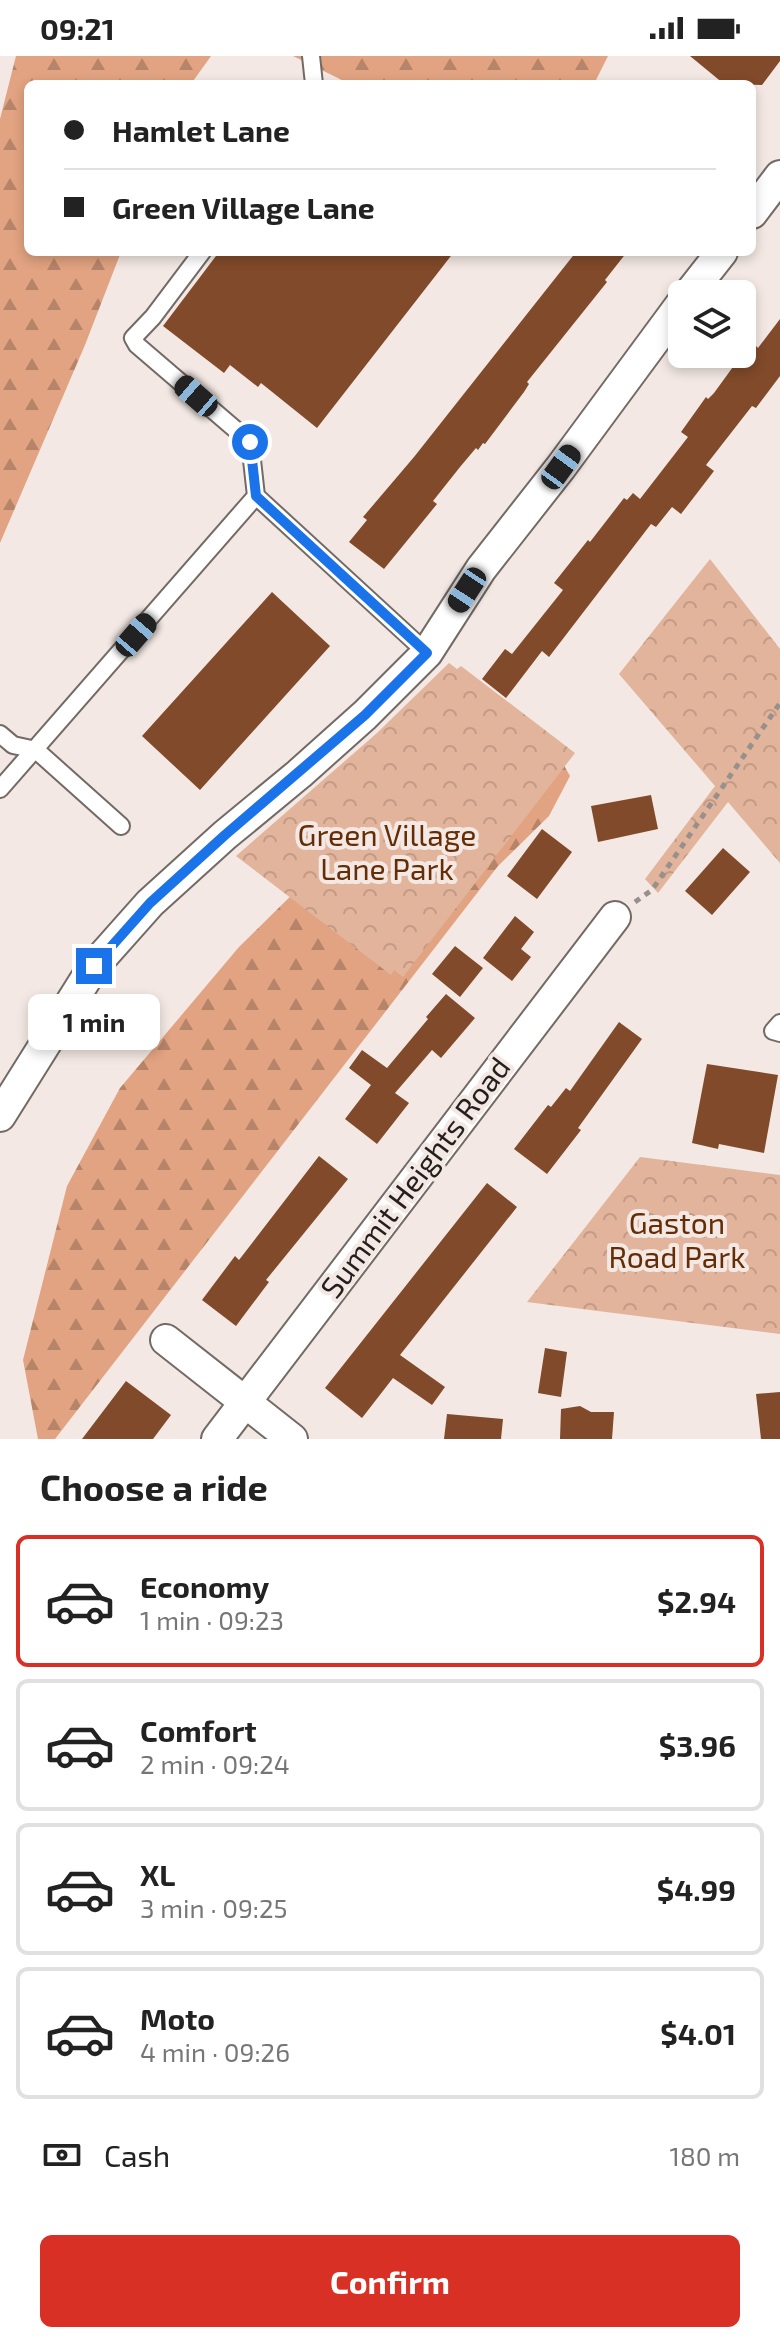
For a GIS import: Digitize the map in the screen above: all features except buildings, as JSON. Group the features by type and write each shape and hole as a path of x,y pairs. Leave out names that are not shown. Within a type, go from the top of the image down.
{"street":[{"path":"756,208 780,176"},
{"path":"700,280 719,256"},
{"path":"0,1116 94,966 150,903 365,715 427,653 481,569 668,322"},
{"name":"Summit Heights Road","path":"217,1439 615,917"},
{"path":"166,1340 292,1439"}],"lane":[{"path":"311,56 314,80"},
{"path":"199,256 153,317 133,338 137,345 250,442 256,496 427,653"},
{"path":"0,789 256,496"},
{"path":"0,734 13,745 36,750 121,826"},
{"path":"780,1023 773,1031 780,1033"}],"path":[{"path":"615,917 652,890 780,703"}],"green space":[{"path":"16,56 211,56 194,80 24,80 24,256 119,256 0,543 0,119"},
{"path":"293,56 608,56 596,80 342,80"},
{"path":"710,559 780,649 780,863 728,802 658,893 645,879 715,786 619,674"},
{"name":"Green Village Lane Park","path":"449,663 457,669 461,666 575,753 403,977 394,970 391,975 236,856 377,733"},
{"path":"558,755 570,776 549,816 498,866 55,1439 38,1439 23,1360 67,1186 120,1088 239,947 312,875"},
{"name":"Gaston Road Park","path":"640,1157 780,1175 780,1334 527,1302"}],"route":[{"path":"94,966 150,903 365,715 427,653 256,496 250,442"}]}
